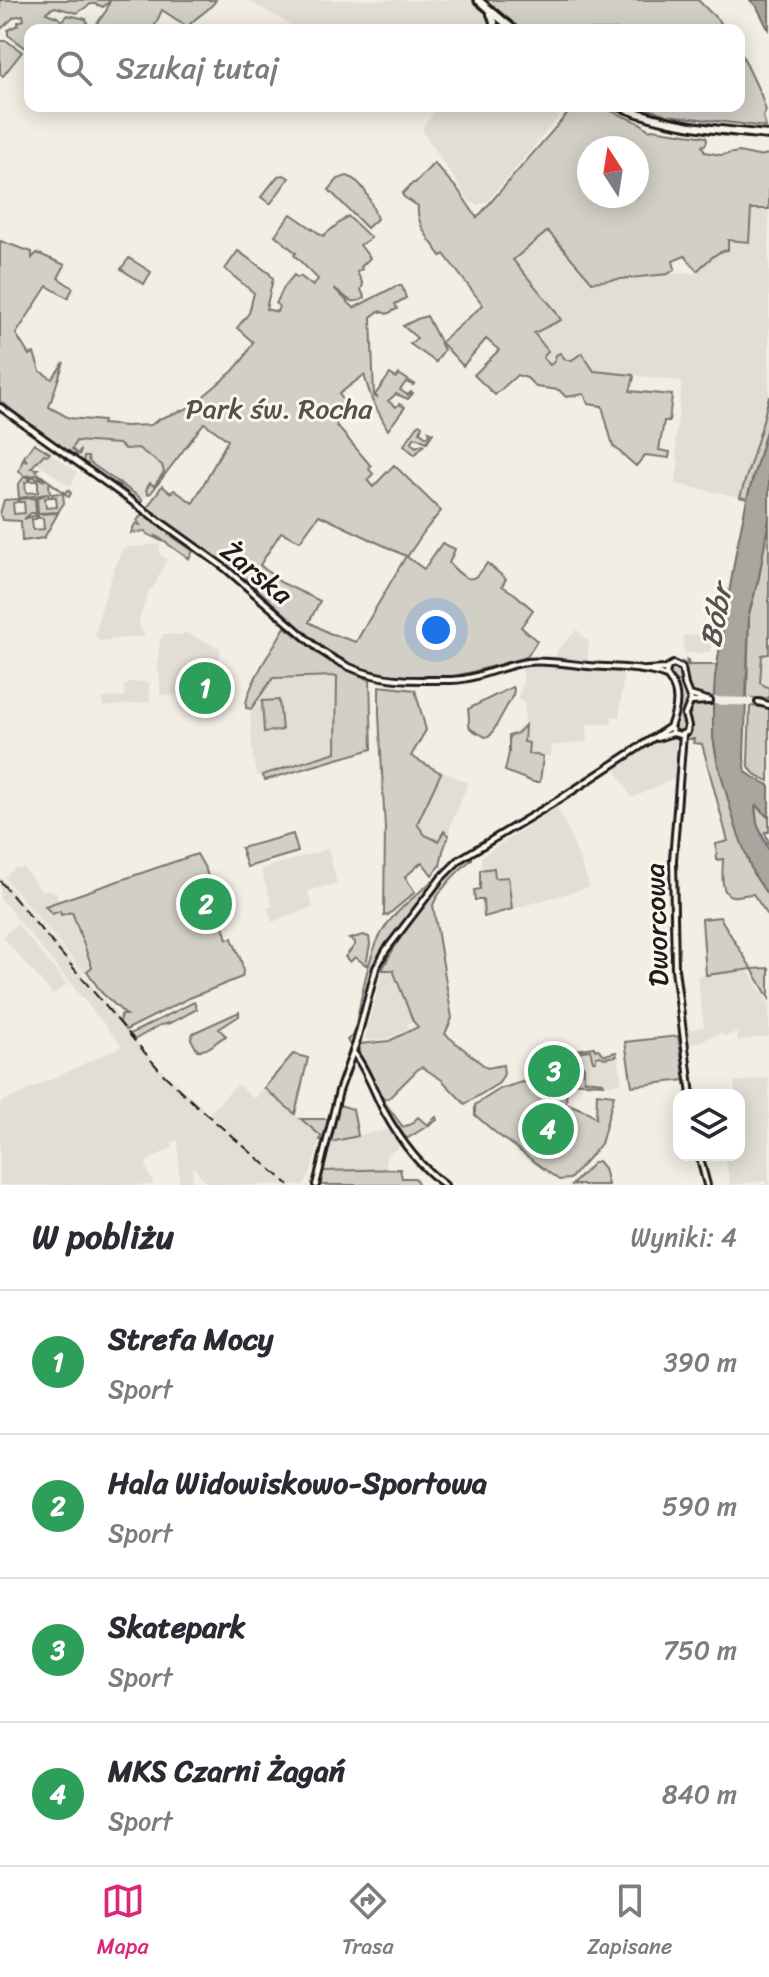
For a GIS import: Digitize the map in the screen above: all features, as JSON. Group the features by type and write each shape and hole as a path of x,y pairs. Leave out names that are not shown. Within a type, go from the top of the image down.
{"main road":[{"path":"478,0 506,24"},
{"path":"487,8 494,24"},
{"path":"634,112 673,123 765,135"}],"street":[{"name":"Żarska","path":"0,407 225,568 331,658 375,677 413,681 461,679 516,664 541,662 644,671"},
{"path":"644,671 667,669 673,664 682,668 690,698 685,715 688,729 654,738"},
{"path":"666,676 667,669"},
{"path":"316,1185 339,1091 376,968 386,950 460,859 546,808 670,727 676,712 673,685 666,676 644,671"},
{"path":"670,727 678,734"},
{"name":"Dworcowa","path":"678,734 681,754 673,860 675,969 690,1089"},
{"path":"353,1052 393,1125 424,1168 445,1185"},
{"path":"701,1161 707,1185"}],"shaded area":[{"path":"247,0 471,0 498,24 289,24"},
{"path":"750,0 769,0 769,31 757,7"},
{"path":"434,112 563,112 488,201 478,205 470,202 424,134 423,127"},
{"path":"751,209 769,209 769,396 740,497 675,484 679,459 676,457 675,443 682,381 594,371 574,359 550,365 545,362 533,333 560,319 513,260 548,230 592,282 688,272 694,274 725,249"},
{"path":"769,421 769,518 749,614 744,758 746,772 769,785 769,818 757,805 755,807 757,824 769,851 769,897 753,873 736,828 717,760 713,713 715,676 736,552"},
{"path":"76,441 119,444 125,449 138,448 162,465 164,473 143,500 89,461 88,457 82,460 77,456 71,449"},
{"path":"44,453 50,453 77,472 71,487 35,462"},
{"path":"160,544 160,555 167,559 153,589 150,589 139,619 144,636 100,641 95,635 100,613 123,548"},
{"path":"577,630 589,642 587,660 555,659 558,649"},
{"path":"184,632 220,648 217,711 197,711 197,704 190,696 160,695 160,673 157,671 160,639 163,634 183,635"},
{"path":"714,633 710,652 684,654 683,636"},
{"path":"762,654 769,654 769,688 760,684"},
{"path":"540,664 624,671 619,717 612,716 612,724 587,724 587,742 552,746 551,756 528,755 524,742 525,702 517,699 523,685 523,667"},
{"path":"338,677 336,752 257,776 250,715 272,679"},
{"path":"128,682 149,682 150,702 103,707 103,698 125,695 124,685"},
{"path":"670,734 677,743 676,778 632,798 613,766"},
{"path":"442,771 468,783 449,835 444,831 439,841 425,835 417,824"},
{"path":"557,807 590,887 512,909 508,878 495,878 494,868 482,869 481,857"},
{"path":"328,849 337,883 308,891 313,907 272,922 267,908 272,906 261,869"},
{"path":"23,867 42,891 56,891 59,902 46,906 50,911 60,911 61,915 72,911 93,967 84,973 4,877 15,868"},
{"path":"0,876 116,1014 134,1040 209,1114 237,1084 254,1099 264,1088 321,1136 304,1185 209,1185 193,1167 192,1185 179,1185 178,1139 172,1143 173,1147 148,1161 146,1166 154,1185 0,1185 0,1103 122,1046 0,898"},
{"path":"17,924 67,984 53,995 2,936"},
{"path":"382,970 393,970 413,1021 407,1024 410,1029 386,1039 365,1040"},
{"path":"748,970 769,1004 769,1036 738,1041 737,1033 723,1036 721,1033 689,1045 687,1030 704,1027 697,976"},
{"path":"594,1047 605,1055 617,1052 622,1082 610,1085 562,1082 564,1052"},
{"path":"769,1078 769,1185 765,1181 730,1185 726,1161 745,1161 745,1089 735,1089 734,1082"},
{"path":"390,1129 401,1146 386,1156 386,1169 323,1171 330,1141"}],"green space":[{"path":"0,0 216,0 191,24 183,24 162,10 156,24 96,24 110,1 103,7 91,4 77,13 55,7 47,11 61,20 61,24 24,24 24,47 8,35 8,30 24,20 23,15 14,17 0,30"},
{"path":"481,0 698,0 722,24 510,24"},
{"path":"68,15 86,19 87,24 63,24"},
{"path":"0,41 7,41 22,52 3,76 0,74"},
{"path":"745,61 761,95 766,111 763,117 766,127 658,112 745,112"},
{"path":"573,112 613,112 649,130 706,137 706,144 702,146 705,152 721,155 739,152 758,156 769,154 769,209 751,209 749,242 728,240 728,250 716,255 697,271 685,256 673,261 675,269 668,274 592,282 548,231 513,260 561,320 534,333 548,351 543,358 550,365 560,353 566,360 572,360 582,353 594,371 633,375 630,391 672,395 669,421 664,421 659,450 670,452 669,458 645,455 636,466 613,446 602,406 588,404 584,394 566,397 559,390 536,387 527,378 517,375 495,395 474,375 499,350 486,339 463,366 441,342 483,305 428,238 419,220 418,206 402,194 434,163 459,191 477,218 567,114"},
{"path":"278,176 289,178 271,203 261,197"},
{"path":"347,176 363,188 377,219 367,228 329,190 338,179"},
{"name":"Park św. Rocha","path":"291,214 323,236 348,216 371,238 360,245 370,258 357,272 365,298 352,301 334,288 354,308 396,286 402,286 406,298 395,304 397,309 387,314 379,311 371,317 374,396 378,398 375,395 390,374 396,378 399,374 414,384 406,382 400,390 408,395 413,393 408,399 396,394 388,401 396,407 399,404 405,407 388,430 372,400 364,375 339,394 349,408 335,420 337,426 371,466 369,469 373,474 367,480 373,487 394,465 441,511 407,557 424,569 442,543 455,549 449,563 460,574 473,578 487,563 506,579 502,586 533,610 521,627 537,641 527,657 443,678 379,676 362,670 320,646 251,583 147,508 162,486 193,503 228,440 204,423 148,494 146,490 150,483 154,486 164,472 162,465 138,448 125,449 119,444 76,441 72,449 77,454 80,451 80,454 70,455 0,401 0,241 32,252 32,258 37,253 65,265 58,278 73,288 68,298 47,286 16,334 29,355 34,353 40,371 52,379 64,362 49,407 69,418 126,426 151,425 191,407 244,358 253,342 237,328 249,313 254,293 225,269 238,251 273,279 266,309 277,312 279,306 276,304 294,275 313,286 318,279 294,255 296,253 275,235","holes":["319,515 406,556 356,642 309,622 320,601 280,582 260,565 281,532 300,541"]},
{"path":"129,258 151,272 144,284 121,269"},
{"path":"427,316 444,350 436,362 410,344 417,338 403,326"},
{"path":"769,396 769,421 747,499 740,497"},
{"path":"419,424 422,426 420,432 427,437 429,431 433,433 427,442 415,437 411,443 416,447 424,445 415,455 404,445"},
{"path":"34,443 50,453 44,454 31,468 38,469 39,474 65,493 68,490 71,493 69,497 49,484 50,497 45,498 46,508 57,507 56,497 52,494 63,494 64,503 58,512 38,513 37,498 47,494 19,498 18,485 24,477 29,477 29,481 25,482 26,493 38,492 38,481 31,481 31,477 45,481 38,475 24,476 19,471"},
{"path":"84,457 119,483 106,478 134,498 121,484 142,499 142,504 82,465"},
{"path":"35,498 36,513 24,519 36,515 36,519 32,519 33,530 44,529 43,518 38,518 38,514 58,513 44,538 22,541 21,521 2,520 0,514 4,500 18,499 13,503 14,514 25,513 24,502 19,502 19,499"},
{"path":"144,514 193,551 189,559 155,535 164,542 146,531 131,533 135,524 140,525 137,521"},
{"path":"769,518 769,654 762,655 760,683 769,688 769,698 747,698 749,614"},
{"path":"285,627 330,662 370,680 372,749 265,780 262,775 336,752 337,676 273,678 251,709 246,708 255,679"},
{"path":"686,659 689,665 717,665 714,697 697,694 689,688 682,662 688,665"},
{"path":"672,668 679,670 688,699 683,714 684,728 680,732 675,730 678,702 669,675"},
{"path":"379,686 415,690 426,730 411,756 441,773 417,824 425,835 438,841 444,831 449,835 440,866 432,875 422,862 405,877 415,892 384,916 385,829"},
{"path":"512,687 513,695 491,735 486,737 470,729 468,709"},
{"path":"279,700 282,730 264,732 262,701"},
{"path":"713,704 717,760 753,873 769,897 769,917 753,894 732,896 725,891 723,859 717,860 716,844 728,841 702,744 693,743 694,739 684,739 689,709"},
{"path":"750,706 769,708 769,781 755,774 749,766"},
{"path":"525,725 524,742 529,743 528,754 543,756 540,782 505,771 509,736 518,733"},
{"path":"755,805 769,818 769,832 765,832 769,843 766,844 757,824"},
{"path":"293,834 298,852 247,867 241,848"},
{"path":"197,854 206,870 227,939 232,938 240,958 242,977 187,999 126,1030 120,1022 121,1015 126,1015 101,992 87,971 92,967 72,912 52,914 45,906"},
{"path":"472,856 445,886 433,905 452,1018 445,1034 487,1068 503,1065 504,1074 499,1083 465,1104 442,1080 422,1067 385,1099 359,1053 360,1044 389,1041 418,1027 393,970 382,970 409,924 434,891"},
{"path":"494,868 495,878 508,877 512,909 484,917 483,900 475,900 474,890 480,889 480,870"},
{"path":"433,880 435,882 380,955 369,981 354,1042 350,1045 347,1040 356,1024 367,971 381,933 398,912"},
{"path":"720,917 752,969 706,975 702,919"},
{"path":"363,935 369,937 370,944 366,965 355,957 350,962 345,957 355,945 349,939"},
{"path":"769,968 769,998 752,969"},
{"path":"194,1002 197,1009 178,1019 134,1040 130,1034"},
{"path":"239,1012 239,1016 219,1029 226,1036 209,1048 197,1050 191,1039 193,1033"},
{"path":"678,1036 685,1080 632,1086 625,1042"},
{"path":"594,1047 605,1055 616,1052 617,1056 596,1057 593,1061 590,1050 576,1052 577,1060 581,1060 580,1064 584,1067 584,1080 604,1084 562,1082 564,1052"},
{"path":"293,1054 308,1058 295,1114 264,1088"},
{"path":"522,1082 567,1085 566,1103 596,1118 597,1093 614,1095 601,1144 570,1179 559,1180 475,1115 475,1105 500,1089"},
{"path":"385,1103 403,1127 418,1117 427,1125 436,1117 437,1120 408,1138 386,1109"},
{"path":"339,1105 353,1109 358,1136 331,1142"},
{"path":"301,1119 329,1119 324,1140 320,1140 321,1136"},
{"path":"598,1161 604,1168 608,1185 572,1185 593,1163"},
{"path":"400,1169 402,1178 415,1178 417,1185 320,1185 323,1171"}],"pier":[{"path":"711,697 751,698 751,706 710,704"}],"railway":[{"path":"0,881 162,1073 289,1185"}],"place":[{"name":"Strefa Mocy","path":"205,688"},
{"name":"Hala Widowiskowo-Sportowa","path":"206,904"},
{"name":"Skatepark","path":"554,1071"},
{"name":"MKS Czarni Żagań","path":"548,1129"}],"water label":[{"name":"Bóbr","path":"716,616"}]}
